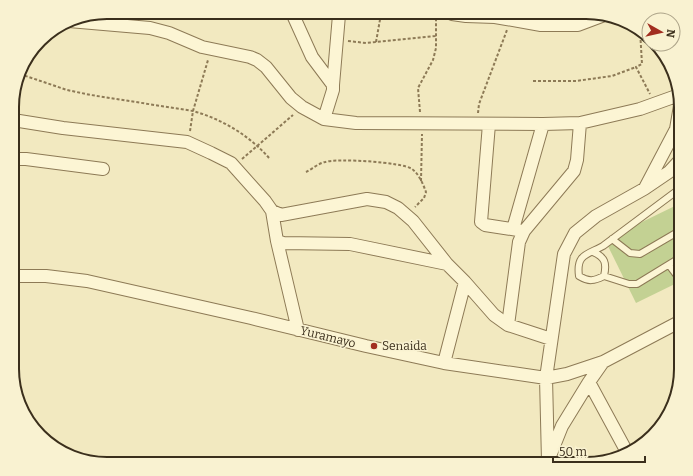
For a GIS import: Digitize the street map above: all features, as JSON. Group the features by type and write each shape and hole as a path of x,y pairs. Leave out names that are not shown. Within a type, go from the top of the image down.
{"street":[{"path":"295,19 312,57 333,85"},
{"path":"324,119 333,90 339,19"},
{"path":"505,19 541,25 578,25 593,19"},
{"path":"85,22 150,28 170,33 202,47 242,55 257,60 291,98 302,107 324,119 356,123 580,123 655,104 673,97"},
{"path":"19,121 63,128 187,142 226,159 234,166 272,211 280,214 288,214 368,199 386,202 398,208 413,221 447,264 466,282 494,315 508,325 551,339"},
{"path":"519,230 574,171 577,160 580,123"},
{"path":"489,124 481,222 485,225 519,230"},
{"path":"508,325 519,242 519,230 543,124"},
{"path":"644,189 674,133"},
{"path":"19,159 103,169"},
{"path":"547,457 546,378 564,254 575,233 596,216 644,189 670,172 674,167"},
{"path":"272,211 277,241 298,330"},
{"path":"277,241 282,243 350,244 447,264"},
{"name":"Yuramayo","path":"19,276 46,276 87,281 444,363 546,378 567,374 604,362 674,325"},
{"path":"444,363 466,282"},
{"path":"549,457 562,426 589,382 604,362"},
{"path":"589,382 625,448"}],"lane":[{"path":"674,193 612,239 593,252 586,254 580,259 578,267 579,276 586,280 593,281 604,276 629,284 637,284 674,262"},
{"path":"612,239 630,253 640,254 674,234"},
{"path":"593,252 600,255 605,260 606,268 604,276"},
{"path":"669,265 674,272"}],"path":[{"path":"376,42 380,19"},
{"path":"421,181 422,124 418,88 433,60 436,48 436,19"},
{"path":"476,124 479,104 510,20"},
{"path":"337,39 366,43 436,36"},
{"path":"533,81 576,81 612,76 636,67 642,64 640,37"},
{"path":"187,142 193,111 212,49"},
{"path":"636,67 655,104"},
{"path":"25,76 67,90 193,111 206,115 223,122 258,145 269,158"},
{"path":"234,166 302,107"},
{"path":"306,172 325,162 345,161 390,163 411,168 418,175 426,192 424,198 406,215"}],"green space":[{"path":"674,206 674,284 636,303 605,240"}],"place":[{"name":"Senaida","path":"374,346"}]}
